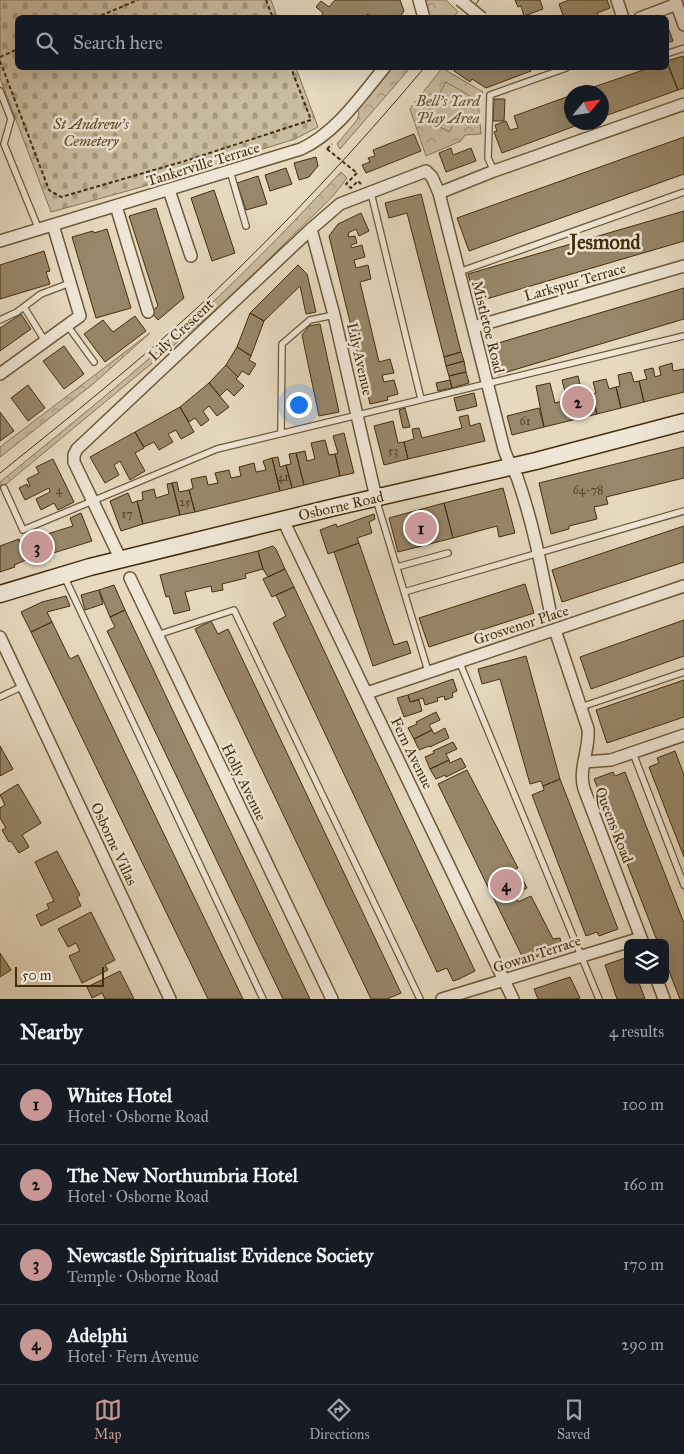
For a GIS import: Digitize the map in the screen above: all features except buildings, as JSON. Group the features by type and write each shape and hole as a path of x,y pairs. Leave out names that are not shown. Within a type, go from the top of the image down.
{"main road":[{"name":"Osborne Road","path":"0,594 121,560 511,467 684,422"}],"street":[{"path":"419,0 423,15"},
{"path":"460,0 478,15"},
{"path":"616,0 622,15"},
{"path":"647,15 676,2 684,25"},
{"name":"Tankerville Terrace","path":"0,241 287,154 312,144 330,129 382,70"},
{"path":"439,193 494,171 684,104"},
{"name":"Mistletoe Road","path":"371,193 426,171 432,177 439,193 506,458 511,467"},
{"path":"169,190 191,256"},
{"name":"Lily Crescent","path":"93,502 74,462 74,455 77,449 311,229 340,204 371,193"},
{"path":"116,206 148,312"},
{"path":"0,374 80,316 54,225"},
{"name":"Lily Avenue","path":"311,229 358,414 376,498"},
{"name":"Larkspur Terrace","path":"474,327 684,266"},
{"path":"511,467 518,481 538,554 551,616"},
{"path":"93,502 121,560"},
{"name":"Fern Avenue","path":"283,520 514,999"},
{"name":"Holly Avenue","path":"130,578 332,999"},
{"name":"Grosvenor Place","path":"367,693 684,586"},
{"name":"Queens Road","path":"555,630 581,707 588,738 582,774 584,789 642,939"},
{"name":"Osborne Villas","path":"0,637 170,999"},
{"path":"584,762 610,760 684,735"},
{"name":"Gowan Terrace","path":"442,999 582,955 624,944"},
{"path":"658,984 664,999"}],"lane":[{"path":"669,53 684,48"},
{"path":"494,171 488,158 490,95 560,70"},
{"path":"0,91 11,119 4,144 38,230"},
{"path":"230,171 246,226"},
{"path":"459,272 684,192"},
{"path":"371,193 420,399"},
{"path":"0,320 24,307 40,294 70,283"},
{"path":"24,307 45,341"},
{"path":"282,432 282,344 310,320 334,315"},
{"path":"67,325 94,362"},
{"path":"4,488 23,530 217,449 684,336"},
{"path":"376,498 428,672"},
{"path":"404,592 684,511"},
{"path":"397,567 448,553"},
{"path":"64,575 263,999"},
{"path":"157,635 234,610 420,999"},
{"path":"459,661 599,999"},
{"path":"581,707 684,672"},
{"path":"0,697 23,686"},
{"path":"634,753 684,885"}],"path":[{"path":"103,15 138,0"},
{"path":"266,0 272,15"},
{"path":"0,57 15,50"},
{"path":"0,61 49,190 61,197 185,161 311,120 292,70"},
{"path":"327,149 357,173 346,184 351,188 358,181 361,184"}],"green space":[{"name":"St Andrew's Cemetery","path":"0,0 271,0 276,15 15,15 15,70 297,70 318,127 295,139 138,188 51,212 0,78"},
{"path":"426,0 446,0 458,12 455,15 429,15"},
{"path":"391,70 408,70 340,149 337,144 357,120 359,114 357,108"},
{"name":"Bell's Yard Play Area","path":"440,70 445,70 483,92 478,100 481,134 465,135 461,141 426,156 410,109"},
{"path":"446,82 470,96 449,132 425,118"},
{"path":"341,172 347,178 333,196 221,306 0,489 0,482 128,377 202,312 256,260"},
{"path":"150,333 93,384 0,457 0,447"}],"tram line":[{"path":"467,15 479,0"},
{"path":"0,473 80,409 209,297 320,186 422,70"}],"place":[{"name":"The New Northumbria Hotel","path":"578,402"},
{"name":"Whites Hotel","path":"421,528"},
{"name":"Newcastle Spiritualist Evidence Society","path":"37,547"},
{"name":"Adelphi","path":"506,885"}],"district":[{"name":"Jesmond","path":"605,242"}]}
